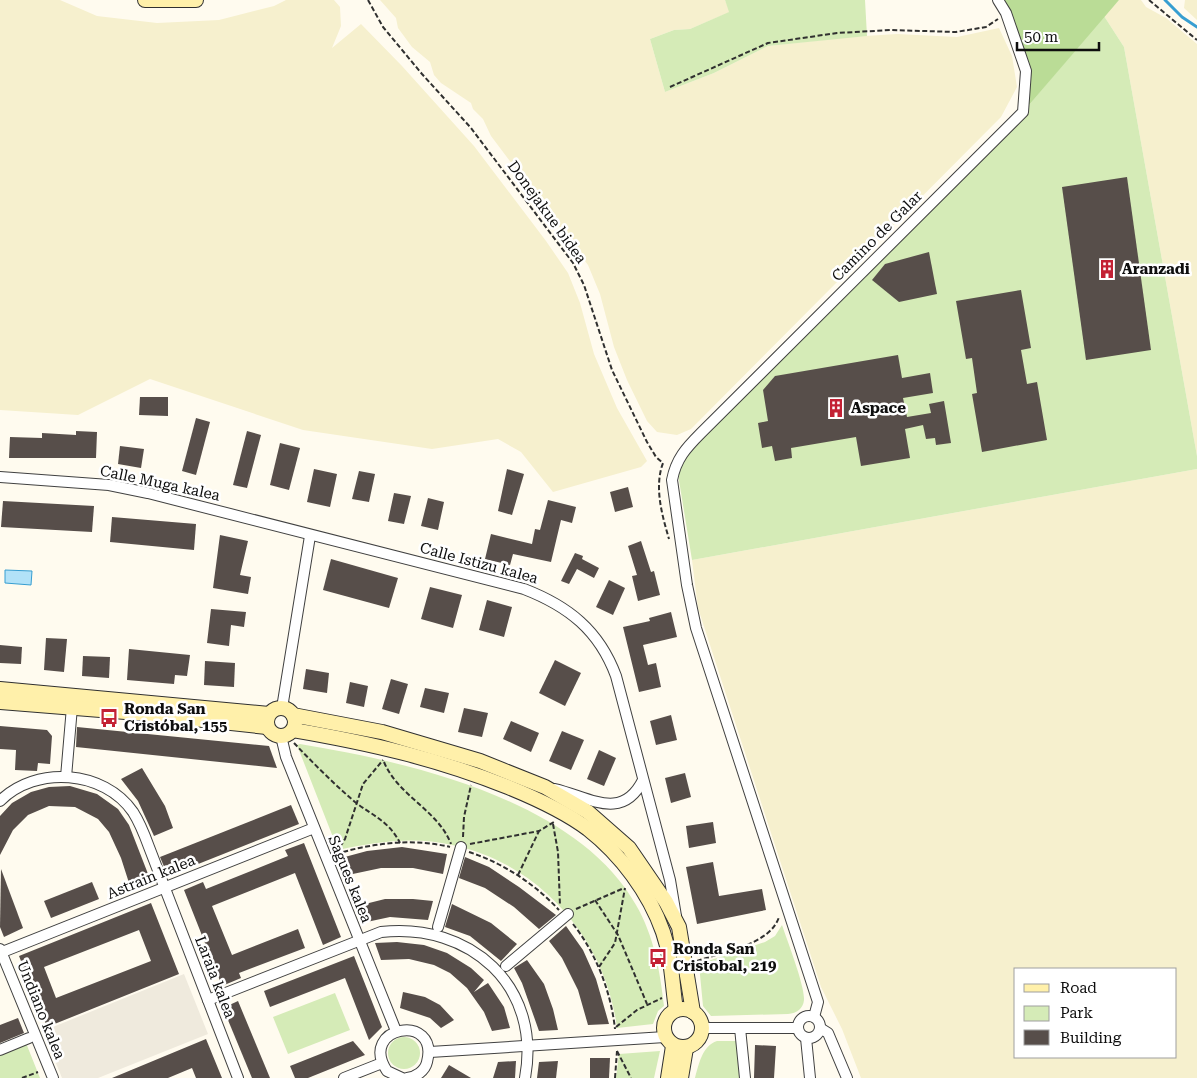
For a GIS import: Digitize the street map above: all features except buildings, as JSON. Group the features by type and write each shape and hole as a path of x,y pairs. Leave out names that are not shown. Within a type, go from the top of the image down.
{"street":[{"path":"144,0 196,0"},
{"name":"Camino de Galar","path":"814,1017 818,1002 696,628 687,585 674,490 674,468 681,453 1023,112 1026,71 1006,13 998,0"},
{"name":"Calle Muga kalea","path":"0,477 109,485 192,503 310,536"},
{"path":"289,736 295,723 288,712 310,536"},
{"name":"Calle Istizu kalea","path":"310,536 524,588 561,606 578,618 609,657 616,676 670,880 678,927"},
{"path":"0,689 268,720"},
{"path":"0,702 268,720"},
{"path":"66,777 72,707"},
{"path":"268,720 277,708 412,740 480,761 545,787 608,805 618,805 632,796 643,780"},
{"path":"268,720 275,735 382,746 424,757 534,798 588,829 627,868 653,909 663,932 671,963 676,1010"},
{"name":"Sagues kalea","path":"289,736 283,749 396,1031"},
{"name":"Laraia kalea","path":"0,800 11,791 33,781 53,777 66,777 99,785 118,796 133,812 165,887 238,1078"},
{"path":"545,787 588,812 630,848 666,902 678,927 693,1012"},
{"name":"Astrain kalea","path":"0,952 314,828"},
{"path":"438,927 461,848"},
{"path":"506,966 567,915"},
{"path":"208,1000 359,939 381,932 412,930 433,933 473,951 511,988 520,1007 526,1029 528,1046 525,1078"},
{"name":"Undiano kalea","path":"0,952 53,1078"},
{"path":"430,1052 528,1046 675,1043 698,1041 702,1028 698,1016 693,1012 682,1009 676,1010 666,1018 663,1024 675,1043 681,1078"},
{"path":"807,1016 814,1017 819,1021 820,1028 815,1036 806,1038 800,1034 798,1028 801,1018 807,1016"},
{"path":"702,1028 798,1028"},
{"path":"740,1028 745,1078"},
{"path":"820,1028 828,1033 847,1078"},
{"path":"402,1078 387,1071 382,1063 382,1045 387,1037 396,1031 412,1030 424,1038 430,1052 426,1068 412,1078"},
{"path":"0,1050 29,1038"},
{"path":"806,1038 810,1078"},
{"path":"668,1078 675,1043"},
{"path":"344,1078 382,1063"}],"path":[{"name":"Donejakue bidea","path":"368,0 383,27 471,128 573,262 584,285 612,370 647,442 656,457 663,463"},
{"path":"1149,0 1197,40"},
{"path":"670,87 768,43 837,33 891,30 956,32 986,27 1006,13"},
{"path":"289,736 357,803 378,816 400,843"},
{"path":"383,760 394,781 435,820 451,847 439,844 400,843 384,843 334,854 345,839 363,784 383,760"},
{"path":"461,848 465,811 472,783"},
{"path":"553,824 559,859 560,910 536,888 518,875 461,848 482,841 539,831 553,824"},
{"path":"518,875 539,831"},
{"path":"599,968 613,949 618,935 625,888 595,900 567,915 599,968 608,993 616,1029 624,1019 647,1004 666,997"},
{"path":"595,900 618,935 647,1004"},
{"path":"697,961 743,946 770,934 776,926 780,914"},
{"path":"615,1078 617,1051 631,1078"},
{"path":"22,1078 42,1070"}],"shaded area":[{"path":"0,0 60,0 97,16 157,23 219,20 274,6 286,0 334,0 340,7 341,26 332,48 361,24 402,66 474,146 568,273 580,303 594,354 617,408 647,461 641,467 553,492 521,452 498,439 432,449 303,430 150,379 78,415 0,410"},
{"path":"380,0 725,0 730,12 690,29 674,30 650,39 665,92 714,73 768,46 897,34 957,37 999,28 1012,56 1017,87 1001,117 691,429 677,435 657,432 647,421 627,380 614,347 600,294 588,265 491,136 483,119 473,109 471,103 441,83 434,75 430,62 412,47 398,28 396,18"},
{"path":"1119,0 1141,0 1146,7 1166,18 1197,44 1197,456 1124,47 1104,16"},
{"path":"1185,0 1197,0 1197,20 1184,8"},
{"path":"1197,469 1197,1078 861,1078 842,1029 821,987 698,608 692,560"},
{"path":"184,974 208,1034 98,1078 62,1078 43,1031"}],"green space":[{"path":"725,0 865,0 867,36 768,46 714,73 665,92 650,39 674,30 690,29 729,12"},
{"path":"998,0 1119,0 1023,112 1026,71"},
{"path":"1104,16 1124,47 1197,456 1197,469 692,560 676,462 1023,112"},
{"path":"300,744 390,762 439,775 487,792 532,813 574,838 609,869 636,905 642,917 652,941 664,1006 658,1011 653,1024 617,1028 610,996 599,965 583,936 563,910 540,888 513,869 484,854 437,842 395,841 338,850 297,745"},
{"path":"782,925 802,984 804,1000 801,1008 797,1012 788,1014 711,1016 703,1006 699,964 765,942 775,936"},
{"path":"335,993 350,1030 288,1054 273,1017"},
{"path":"404,1037 416,1041 420,1053 416,1065 404,1069 392,1065 388,1053 392,1041"},
{"path":"717,1041 738,1041 740,1078 695,1078 705,1051 712,1043"},
{"path":"26,1043 40,1078 0,1078 0,1054"},
{"path":"660,1051 654,1078 616,1078 619,1054"}],"water":[{"path":"5,570 32,571 31,585 5,583"}],"waterway":[{"path":"1165,0 1182,17 1197,27"}],"place":[{"name":"Aranzadi","path":"1107,269"},
{"name":"Aspace","path":"836,408"},
{"name":"Ronda San Cristóbal, 155","path":"109,718"},
{"name":"Ronda San Cristobal, 219","path":"658,958"}]}
